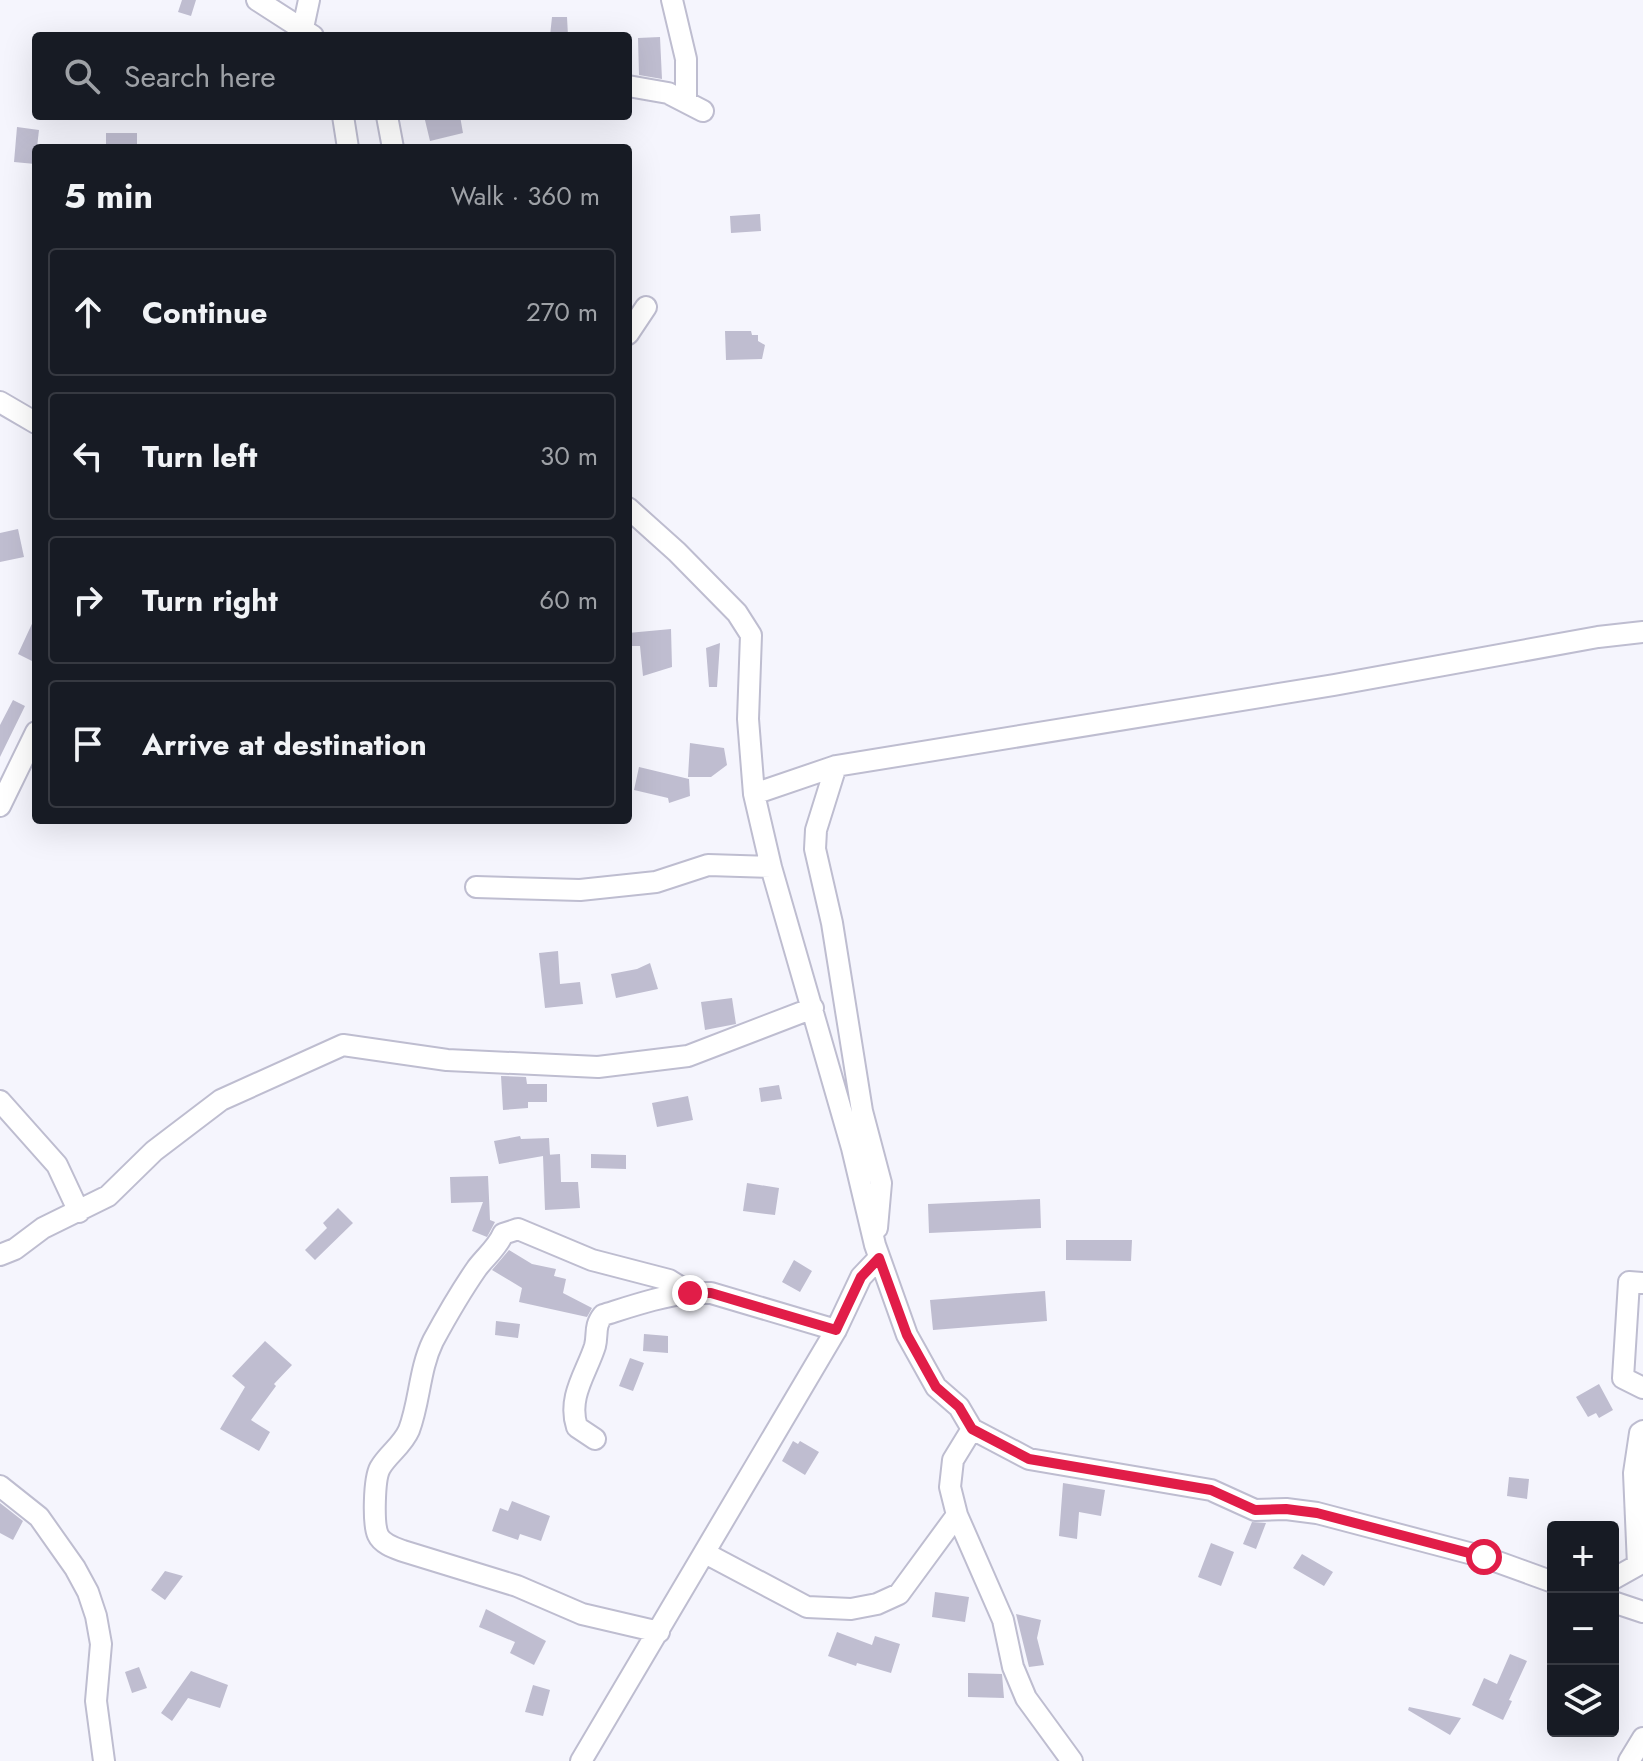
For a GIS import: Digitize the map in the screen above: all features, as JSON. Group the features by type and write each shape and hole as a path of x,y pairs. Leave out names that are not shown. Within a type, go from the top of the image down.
{"street":[{"path":"257,0 308,32"},
{"path":"308,32 309,0"},
{"path":"632,87 668,93 694,106 672,0"},
{"path":"344,120 347,144"},
{"path":"388,120 392,144"},
{"path":"632,328 646,307"},
{"path":"0,402 32,421"},
{"path":"632,512 677,552 737,613 748,629 752,641 748,719 754,794 771,867 813,1008 877,1251 907,1335 936,1387 959,1407 972,1429 1029,1459 1211,1490 1255,1510 1286,1509 1317,1513 1484,1557 1547,1580"},
{"path":"754,794 836,766 1334,685 1598,637 1643,632"},
{"path":"0,806 32,740"},
{"path":"581,1761 836,1330 877,1251 881,1183 862,1111 832,923 815,849 816,830 836,766"},
{"path":"476,887 580,890 656,882 708,865 771,867"},
{"path":"0,1255 15,1249 43,1228 108,1196 154,1151 221,1100 343,1045 447,1060 598,1067 688,1056 813,1008"},
{"path":"0,1101 57,1165 79,1212"},
{"path":"659,1632 582,1614 517,1586 390,1546 379,1536 376,1484 381,1466 402,1445 408,1432 422,1367 432,1343 478,1266 503,1234 518,1229 592,1260 669,1280 690,1293"},
{"path":"1643,1283 1629,1282 1623,1378 1643,1388"},
{"path":"595,1439 577,1427 575,1418 578,1388 596,1344 599,1321 603,1315 651,1303 668,1295 711,1293 836,1330"},
{"path":"972,1429 953,1460 950,1487 957,1515 1003,1620 1013,1667 1026,1698 1066,1758"},
{"path":"1619,1576 1638,1565 1634,1473 1640,1433 1643,1431"},
{"path":"0,1486 39,1517 88,1592 101,1644 96,1701 104,1761"},
{"path":"705,1553 807,1607 851,1609 877,1604 899,1594 957,1515"},
{"path":"1619,1604 1643,1612"},
{"path":"1629,1761 1643,1738"}],"building":[{"path":"182,0 196,0 191,16 178,12"},
{"path":"552,17 567,17 568,32 550,32"},
{"path":"660,37 662,79 639,75 638,38"},
{"path":"425,120 461,120 463,133 430,141"},
{"path":"17,127 39,130 37,144 32,144 32,164 14,162"},
{"path":"106,133 137,133 137,144 106,144"},
{"path":"760,214 761,231 731,233 730,216"},
{"path":"725,331 751,331 752,335 758,335 758,341 765,345 762,359 726,360"},
{"path":"18,529 24,557 0,562 0,533"},
{"path":"32,624 32,661 18,654"},
{"path":"671,629 672,667 643,676 640,646 632,646 632,633"},
{"path":"720,643 717,687 709,687 706,648"},
{"path":"13,700 25,706 0,757 0,725"},
{"path":"690,743 724,748 727,765 711,777 688,777"},
{"path":"639,767 689,779 690,796 669,803 668,798 634,790"},
{"path":"558,951 560,984 580,982 583,1004 545,1008 539,953"},
{"path":"650,963 658,989 616,998 611,974"},
{"path":"732,998 736,1024 705,1030 701,1002"},
{"path":"501,1076 526,1077 527,1084 547,1084 547,1102 528,1102 528,1108 503,1110"},
{"path":"779,1085 782,1099 761,1102 759,1088"},
{"path":"688,1096 693,1120 657,1127 652,1103"},
{"path":"520,1136 521,1139 549,1138 550,1155 560,1154 561,1182 578,1182 580,1208 545,1210 543,1156 499,1164 494,1141"},
{"path":"591,1154 626,1155 626,1169 591,1168"},
{"path":"488,1176 490,1220 495,1222 487,1237 472,1231 483,1202 451,1203 450,1177"},
{"path":"747,1183 779,1188 775,1215 743,1211"},
{"path":"1040,1199 1041,1228 929,1233 928,1204"},
{"path":"338,1208 353,1223 315,1260 305,1250 327,1228 323,1223"},
{"path":"1066,1240 1132,1240 1131,1261 1066,1260"},
{"path":"509,1250 532,1264 556,1269 554,1276 566,1279 563,1293 592,1308 587,1317 519,1302 522,1288 492,1270"},
{"path":"794,1260 812,1271 800,1292 782,1282"},
{"path":"1045,1291 1047,1321 933,1330 930,1300"},
{"path":"496,1321 520,1324 518,1338 495,1335"},
{"path":"644,1334 668,1336 668,1353 643,1351"},
{"path":"265,1341 292,1365 274,1384 276,1386 251,1420 270,1432 259,1451 220,1429 245,1387 232,1376"},
{"path":"630,1358 644,1363 633,1391 619,1386"},
{"path":"1599,1384 1613,1410 1599,1418 1596,1413 1588,1417 1576,1397"},
{"path":"793,1441 798,1444 800,1441 819,1452 805,1475 782,1461"},
{"path":"1509,1477 1529,1479 1527,1499 1507,1496"},
{"path":"1063,1483 1105,1490 1101,1516 1079,1512 1077,1539 1059,1536"},
{"path":"512,1501 550,1516 541,1541 520,1534 518,1540 492,1531 500,1508 508,1511"},
{"path":"0,1503 23,1521 13,1540 0,1533"},
{"path":"1252,1522 1266,1523 1256,1549 1243,1544"},
{"path":"1211,1543 1234,1552 1221,1586 1198,1577"},
{"path":"1302,1554 1333,1572 1324,1586 1293,1568"},
{"path":"165,1571 183,1576 165,1600 151,1590"},
{"path":"935,1592 969,1597 965,1622 932,1617"},
{"path":"486,1609 546,1641 534,1665 510,1653 515,1642 479,1627"},
{"path":"1016,1614 1041,1620 1037,1638 1044,1665 1029,1667"},
{"path":"837,1632 872,1645 875,1636 900,1644 891,1673 828,1656"},
{"path":"1510,1654 1527,1661 1503,1720 1472,1705 1484,1678 1497,1684"},
{"path":"139,1667 147,1688 132,1693 125,1672"},
{"path":"191,1671 228,1685 220,1708 188,1698 172,1721 161,1713"},
{"path":"968,1673 1002,1674 1004,1698 968,1697"},
{"path":"533,1685 550,1690 543,1716 525,1712"},
{"path":"1409,1707 1461,1718 1450,1735 1408,1710"}],"route":[{"path":"690,1293 711,1293 836,1330 861,1277 879,1258 907,1335 936,1387 959,1407 972,1429 1002,1447 1029,1459 1211,1490 1255,1510 1286,1509 1317,1513 1484,1557"}]}
